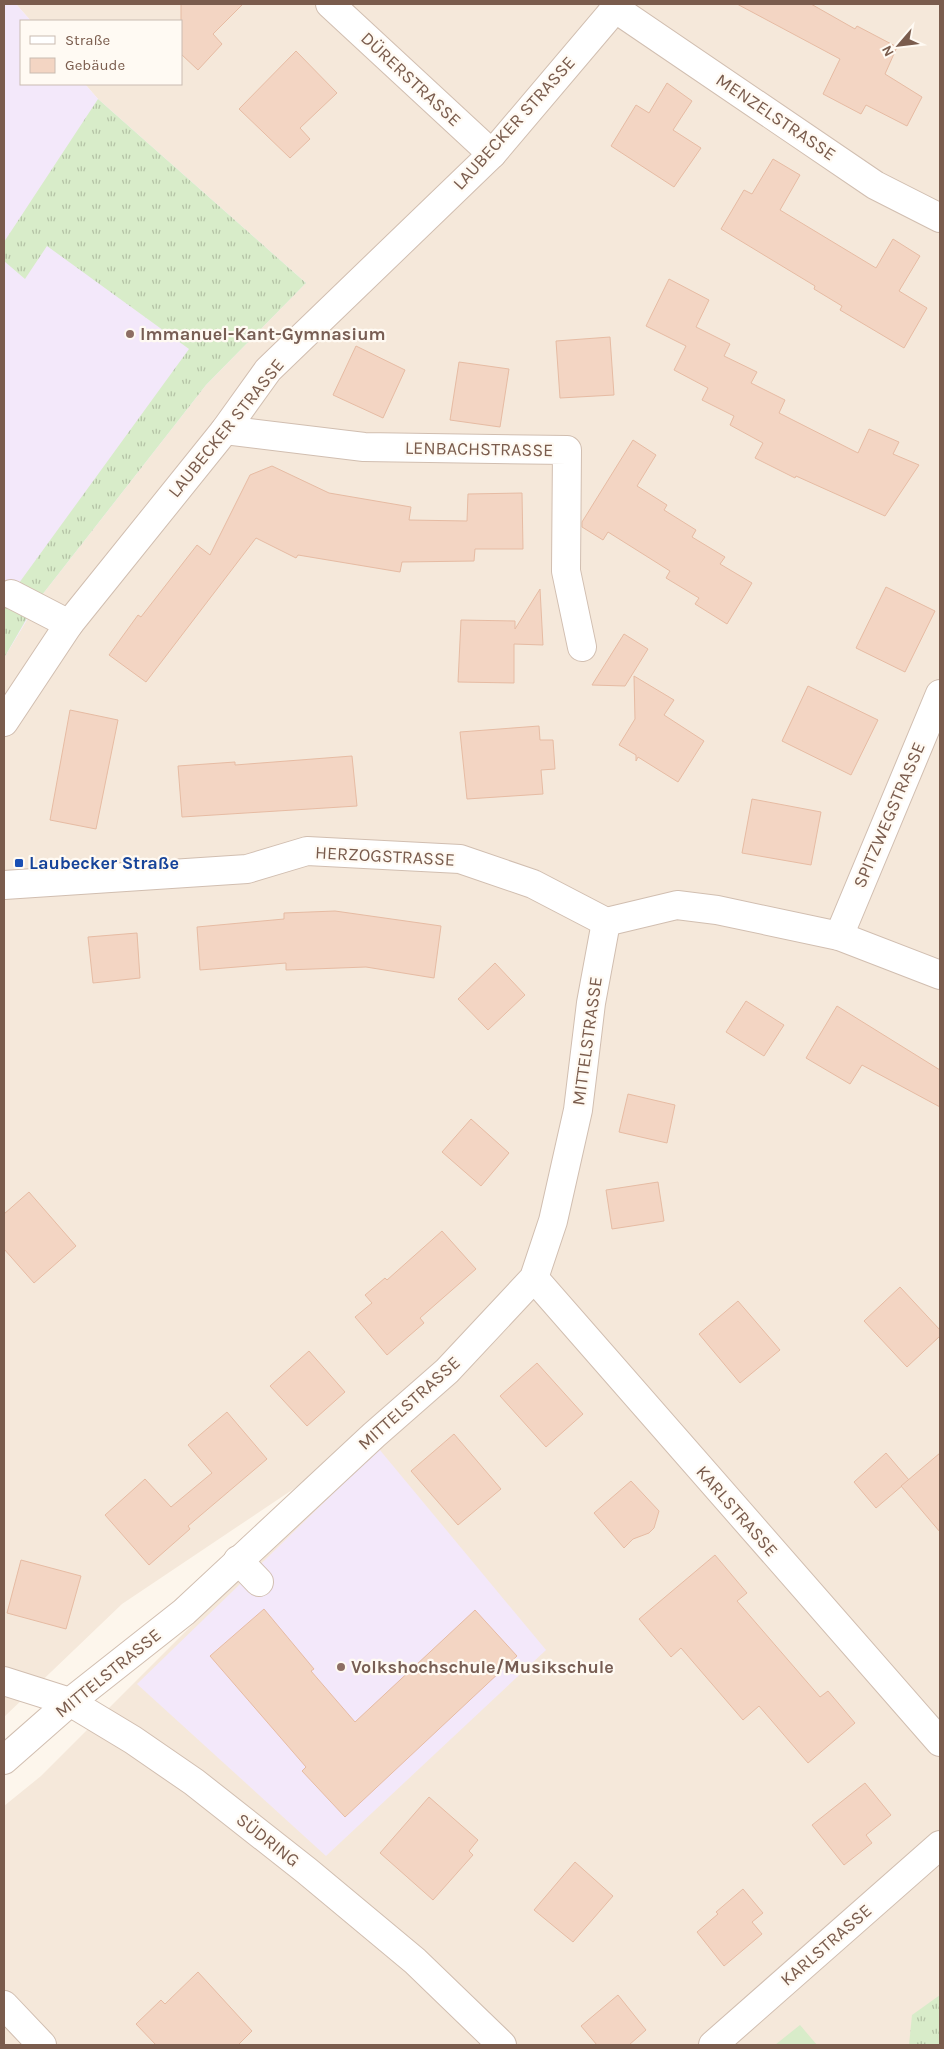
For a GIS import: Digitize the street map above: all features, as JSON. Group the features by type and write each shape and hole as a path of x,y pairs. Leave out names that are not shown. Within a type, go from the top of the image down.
{"street":[{"name":"DÜRERSTRASSE","path":"330,4 492,154"},
{"name":"LAUBECKER STRASSE","path":"4,722 69,624 225,430 268,370 492,154 618,6"},
{"name":"MENZELSTRASSE","path":"618,6 875,185 940,218"},
{"name":"LENBACHSTRASSE","path":"225,430 364,447 567,450 566,571 582,647"},
{"path":"11,594 69,624"},
{"name":"SPITZWEGSTRASSE","path":"838,936 940,694"},
{"name":"HERZOGSTRASSE","path":"4,885 247,869 307,851 460,859 533,884 606,922"},
{"path":"606,922 676,904 717,910 838,936 940,975"},
{"name":"MITTELSTRASSE","path":"4,1760 70,1702 184,1612 238,1560 447,1371 534,1278 553,1221 578,1110 591,1003 606,922"},
{"name":"KARLSTRASSE","path":"534,1278 940,1742"},
{"path":"238,1560 259,1582"},
{"name":"SÜDRING","path":"4,1681 70,1702 133,1740 194,1782 307,1871 415,1961 502,2045"},
{"name":"KARLSTRASSE","path":"712,2045 940,1845"},
{"path":"4,2005 42,2045"}],"shaded area":[{"name":"Immanuel-Kant-Gymnasium","path":"4,4 16,4 30,20 20,20 20,85 86,85 98,99 306,283 206,385 42,595 4,658"},
{"path":"16,4 940,4 940,2045 4,2045 4,1806 41,1776 438,1379 374,1435 122,1604 4,1717 4,658 42,595 206,385 306,283 98,99 86,85 182,85 182,20 30,20"},
{"name":"Volkshochschule/Musikschule","path":"379,1449 546,1650 326,1856 137,1684"}],"green space":[{"path":"98,99 306,283 206,385 42,595 19,583 189,349 47,246 25,279 4,261 4,242"},
{"path":"4,604 27,618 4,658"},
{"path":"940,1995 940,2045 909,2045 912,2015"},
{"path":"800,2025 817,2045 775,2045"}],"building":[{"path":"181,4 243,4 213,34 222,44 198,70 182,55"},
{"path":"737,4 811,4 855,29 857,26 897,47 885,74 922,97 907,126 866,105 861,114 823,94 840,59"},
{"path":"296,51 337,93 300,128 310,139 290,158 239,109"},
{"path":"667,83 692,101 673,130 701,148 674,187 611,146 636,105 649,113"},
{"path":"773,159 800,175 780,210 876,268 893,239 920,256 899,291 927,308 904,348 840,310 842,306 814,289 815,286 721,229 744,190 752,194"},
{"path":"669,279 709,300 696,327 730,344 724,356 757,372 751,383 785,400 779,413 858,453 869,429 899,442 893,454 919,465 885,516 796,476 795,478 755,458 763,443 730,425 734,416 702,400 708,388 674,370 686,346 646,326"},
{"path":"610,337 614,395 560,398 556,341"},
{"path":"356,346 405,370 383,418 333,395"},
{"path":"459,362 509,369 500,427 450,420"},
{"path":"633,440 656,455 637,486 667,505 664,510 696,530 692,537 725,557 720,564 752,583 727,624 695,604 699,598 666,578 670,571 608,532 603,540 582,527 582,522"},
{"path":"272,466 329,493 411,507 409,520 467,521 468,494 522,493 523,549 475,549 474,561 402,562 400,572 298,555 296,558 256,538 146,682 109,655 138,615 141,617 197,545 210,555 250,475"},
{"path":"886,587 935,611 905,672 856,648"},
{"path":"540,589 543,645 514,644 514,683 458,682 461,620 515,621 515,629"},
{"path":"624,634 648,649 625,686 592,685"},
{"path":"634,676 674,700 664,715 704,741 678,782 638,757 636,761 636,755 619,745 635,719"},
{"path":"808,686 878,720 851,775 782,741"},
{"path":"70,710 118,720 96,829 50,820"},
{"path":"539,726 540,740 553,740 555,769 541,770 543,794 467,799 460,732"},
{"path":"352,756 357,806 182,817 178,766 235,762 235,765"},
{"path":"752,799 821,812 811,865 742,853"},
{"path":"335,911 441,926 434,978 366,967 286,970 286,963 200,970 197,927 284,919 284,913"},
{"path":"137,933 140,978 93,983 88,937"},
{"path":"495,963 525,995 488,1030 458,999"},
{"path":"746,1001 784,1025 764,1056 726,1032"},
{"path":"837,1006 940,1070 940,1107 862,1065 850,1084 806,1058"},
{"path":"628,1094 675,1105 667,1143 619,1132"},
{"path":"471,1119 509,1153 481,1186 442,1152"},
{"path":"658,1182 664,1221 612,1229 606,1190"},
{"path":"29,1192 76,1246 34,1283 4,1249 4,1214"},
{"path":"442,1231 476,1269 420,1318 424,1323 387,1355 355,1317 372,1303 365,1295 385,1278 387,1280"},
{"path":"900,1287 940,1330 940,1336 907,1367 864,1321"},
{"path":"738,1301 780,1350 740,1383 699,1334"},
{"path":"309,1351 345,1392 307,1426 270,1386"},
{"path":"537,1363 583,1414 546,1447 500,1396"},
{"path":"227,1412 267,1459 188,1526 190,1529 149,1565 105,1515 145,1479 171,1507 212,1473 188,1445"},
{"path":"454,1434 501,1489 458,1525 411,1471"},
{"path":"886,1453 909,1480 876,1508 854,1482"},
{"path":"940,1453 940,1532 901,1486"},
{"path":"631,1481 659,1511 654,1528 649,1533 633,1539 624,1548 594,1513"},
{"path":"715,1555 747,1593 737,1601 820,1697 828,1691 855,1723 808,1763 759,1706 743,1720 681,1648 671,1657 639,1619"},
{"path":"21,1560 81,1576 66,1629 7,1613"},
{"path":"264,1609 314,1669 311,1671 355,1722 475,1610 517,1656 345,1817 302,1771 306,1767 210,1656"},
{"path":"865,1783 891,1815 866,1835 872,1843 844,1865 812,1825"},
{"path":"429,1797 478,1840 469,1851 473,1855 433,1900 380,1853"},
{"path":"575,1862 613,1896 573,1942 534,1910"},
{"path":"743,1889 763,1913 752,1922 762,1934 724,1966 697,1932 718,1914 716,1912"},
{"path":"198,1972 252,2031 238,2045 156,2045 136,2024 161,2000 165,2004"},
{"path":"618,1995 646,2030 629,2045 597,2045 581,2026"}],"place":[{"name":"Immanuel-Kant-Gymnasium","path":"130,334"},
{"name":"Laubecker Straße","path":"19,863"},
{"name":"Volkshochschule/Musikschule","path":"341,1667"}]}
